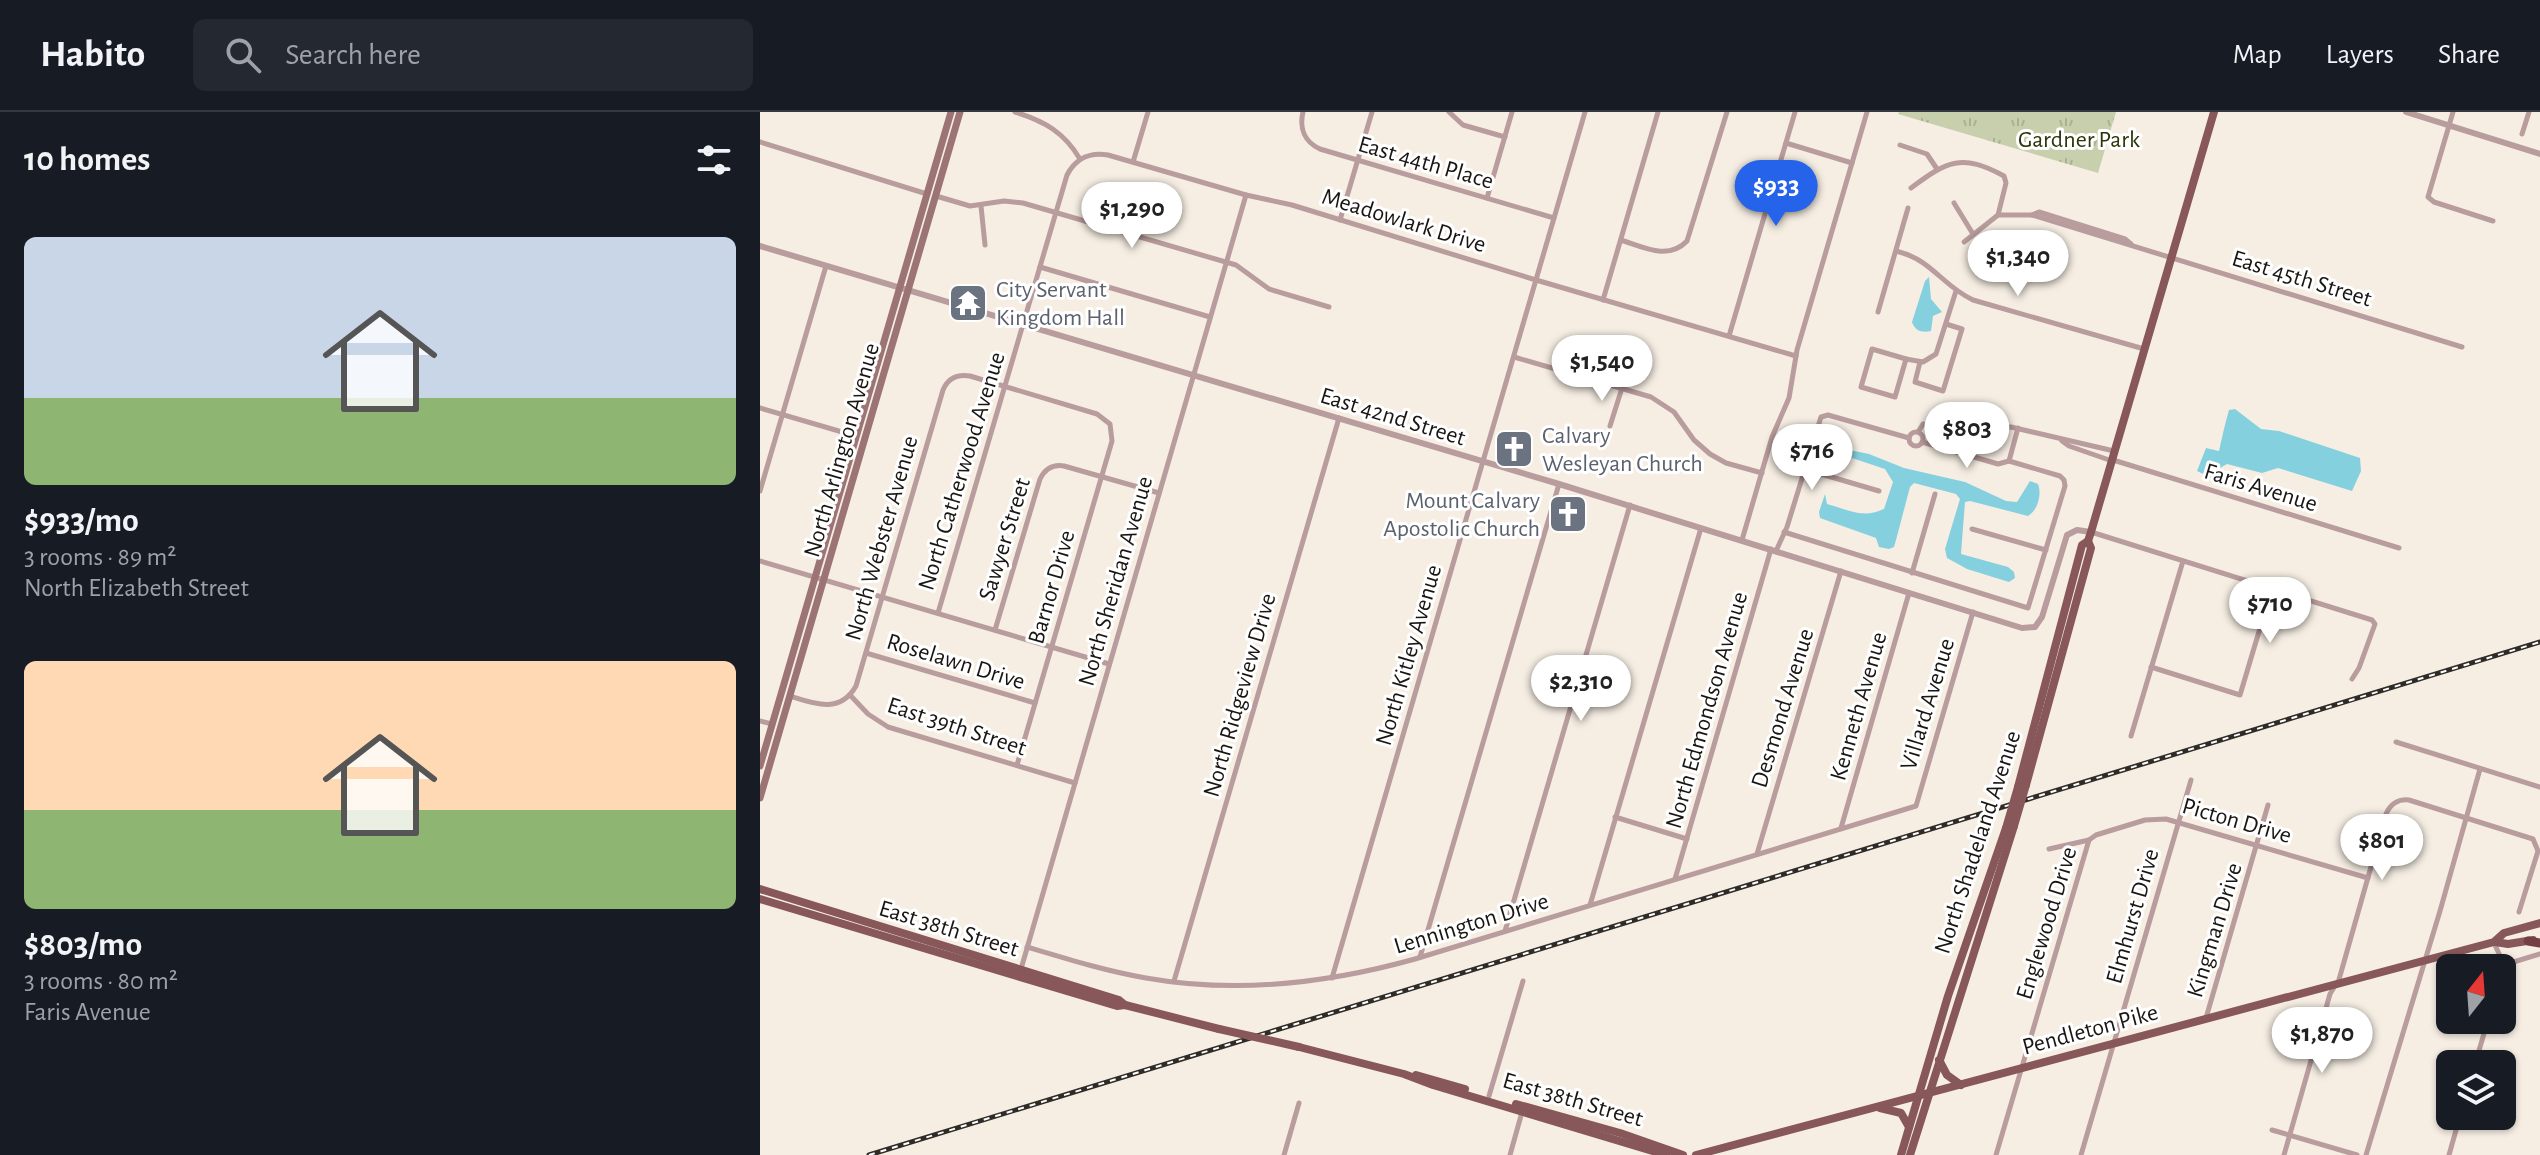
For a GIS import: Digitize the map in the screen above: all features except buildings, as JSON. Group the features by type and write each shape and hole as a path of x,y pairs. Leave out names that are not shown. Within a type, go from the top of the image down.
{"highway":[{"path":"2528,941 2540,941"}],"main road":[{"name":"North Arlington Avenue","path":"760,798 824,580 931,195 951,112"},
{"name":"North Arlington Avenue","path":"931,195 960,112"},
{"name":"North Shadeland Avenue","path":"1910,1155 2022,786 2073,575 2082,545 2089,537 2214,112"},
{"name":"North Arlington Avenue","path":"760,766 856,436 904,290"},
{"name":"North Shadeland Avenue","path":"1901,1155 1948,996 2010,827"},
{"name":"East 38th Street","path":"760,889 1117,1006 1125,1005 1404,1074 1666,1155"},
{"name":"East 38th Street","path":"760,899 1020,974"},
{"name":"Pendleton Pike","path":"2494,942 2504,933 2540,923"},
{"name":"Pendleton Pike","path":"1696,1155 2424,960 2494,942 2508,944 2528,941"},
{"path":"1939,1060 1948,1077 1961,1085"},
{"name":"East 38th Street","path":"1404,1074 1409,1072 1620,1133 1683,1155"},
{"path":"1875,1107 1899,1112 1909,1128"}],"street":[{"path":"1015,112 1050,125 1066,139 1080,159"},
{"path":"1133,162 1148,112"},
{"name":"East 44th Place","path":"1303,112 1305,137 1314,146 1554,218"},
{"path":"1340,220 1372,112"},
{"path":"1449,112 1463,125 1505,137"},
{"path":"1487,198 1512,112"},
{"name":"North Kitley Avenue","path":"1332,978 1585,112"},
{"path":"1603,300 1658,112"},
{"path":"1621,240 1663,252 1674,251 1685,243 1691,233 1727,112"},
{"path":"1729,336 1795,112"},
{"path":"1742,540 1772,437 1789,398 1796,356 1867,112"},
{"path":"2406,112 2540,154"},
{"path":"2453,112 2428,197 2434,202 2493,221"},
{"path":"2522,134 2529,112"},
{"path":"760,142 964,205 981,206 1011,201 1056,213 1226,263 1243,269 1269,289 1329,307"},
{"path":"1786,143 1852,163"},
{"path":"1900,145 1924,153 1937,169"},
{"name":"Meadowlark Drive","path":"1080,159 1101,154 1292,205 1796,356"},
{"name":"North Catherwood Avenue","path":"938,613 1067,175 1080,159"},
{"path":"1911,188 1937,169 1956,162 2003,175 2006,183 1998,215 1964,242"},
{"name":"North Sheridan Avenue","path":"1020,974 1246,195"},
{"path":"1954,203 1973,234"},
{"path":"981,206 985,245"},
{"path":"1878,312 1908,208"},
{"name":"East 45th Street","path":"1998,215 2032,215 2039,212 2055,216 2132,244 2462,347"},
{"name":"East 42nd Street","path":"760,246 1630,505 2017,627 2035,627 2042,617 2067,535 2077,530 2089,537"},
{"path":"1896,251 1924,261 1956,291 1973,300 2144,349"},
{"path":"760,491 826,266"},
{"path":"1040,267 1210,317"},
{"path":"1906,359 1895,397 1861,387 1872,349 1920,362 1929,360 1938,352 1956,291"},
{"path":"1920,362 1915,382 1943,391 1962,329 1946,324"},
{"path":"1514,357 1651,397 1670,409 1699,445 1716,458 1762,473"},
{"name":"North Webster Avenue","path":"850,695 857,683 943,389 953,378 962,375 1005,387"},
{"name":"Barnor Drive","path":"1005,387 1097,414 1112,427 1113,438 1017,765"},
{"path":"1610,426 1622,388"},
{"path":"760,408 856,436"},
{"name":"North Edmondson Avenue","path":"1675,880 1774,550 1784,532 1817,422 1821,416 1828,415 1909,438"},
{"name":"North Ridgeview Drive","path":"1174,981 1339,418"},
{"name":"Faris Avenue","path":"1918,432 1923,424 1961,434 2002,427 2018,428 2061,440 2080,441 2113,458"},
{"path":"2009,461 2018,428"},
{"path":"1784,532 2028,608 2065,486 2064,480 2060,476 2009,461 1998,464 1922,442 1914,445 1909,438 1912,433 1918,432 1923,437 1922,442"},
{"name":"Faris Avenue","path":"2061,440 2069,446 2399,548"},
{"name":"Sawyer Street","path":"995,630 1040,479 1046,470 1056,465 1102,476"},
{"path":"1804,469 1879,491"},
{"path":"1102,476 1159,494"},
{"path":"1420,958 1559,484"},
{"path":"1912,573 1935,494"},
{"path":"1505,932 1630,505"},
{"path":"1589,906 1701,528"},
{"path":"1972,529 2046,550"},
{"path":"2089,537 2183,560 2372,620 2375,624 2352,679"},
{"path":"2131,736 2183,560"},
{"path":"760,561 1109,664"},
{"name":"Desmond Avenue","path":"1757,855 1841,571"},
{"path":"2151,667 2240,695 2272,588"},
{"name":"Kenneth Avenue","path":"1841,829 1909,593"},
{"name":"Villard Avenue","path":"1916,806 1973,612"},
{"name":"Roselawn Drive","path":"866,653 1035,703"},
{"path":"790,696 827,706 850,695"},
{"name":"East 39th Street","path":"850,695 868,714 888,727 1075,783"},
{"path":"760,721 772,724"},
{"path":"2396,742 2540,787"},
{"path":"2366,1155 2480,769"},
{"name":"Elmhurst Drive","path":"2081,1155 2191,780"},
{"path":"2284,1155 2330,994 2348,950 2387,811 2392,804 2403,800 2531,837 2537,843 2538,853 2519,912"},
{"name":"Kingman Drive","path":"2206,1019 2268,805"},
{"name":"Lennington Drive","path":"1027,947 1096,967 1174,981 1243,985 1332,978 1420,958 1916,806"},
{"path":"1615,817 1687,839"},
{"name":"Picton Drive","path":"2049,849 2089,840 2145,820 2161,819 2368,878"},
{"name":"Englewood Drive","path":"1996,1155 2089,840"},
{"path":"2494,942 2507,964 2540,954"},
{"path":"1489,1096 1523,981"},
{"path":"1284,1155 1299,1103"},
{"path":"1510,1155 1522,1112"},
{"path":"2272,1130 2357,1155"},
{"path":"2449,1155 2456,1130"}],"green space":[{"name":"Gardner Park","path":"1899,112 2116,112 2098,173"}],"water":[{"path":"1929,277 1931,299 1942,312 1933,316 1931,331 1922,331 1912,322"},
{"path":"2235,409 2261,429 2279,431 2360,458 2361,471 2352,491 2278,468 2262,473 2227,464 2220,468 2214,479 2197,471 2206,448 2219,451 2229,410"},
{"path":"1840,448 1869,454 1904,468 1965,482 2006,501 2017,502 2030,481 2038,484 2038,502 2028,516 1965,502 1961,554 2008,567 2015,578 2009,582 1967,569 1947,558 1945,549 1960,499 1956,494 1914,483 1910,487 1894,547 1889,549 1879,547 1876,538 1820,518 1825,494 1827,504 1849,511 1869,513 1884,509 1893,482 1885,469 1846,456 1834,460"}],"railway":[{"path":"869,1155 2540,642"}],"place":[{"name":"City Servant Kingdom Hall","path":"968,303"},
{"name":"Calvary Wesleyan Church","path":"1514,449"},
{"name":"Mount Calvary Apostolic Church","path":"1568,514"}]}
